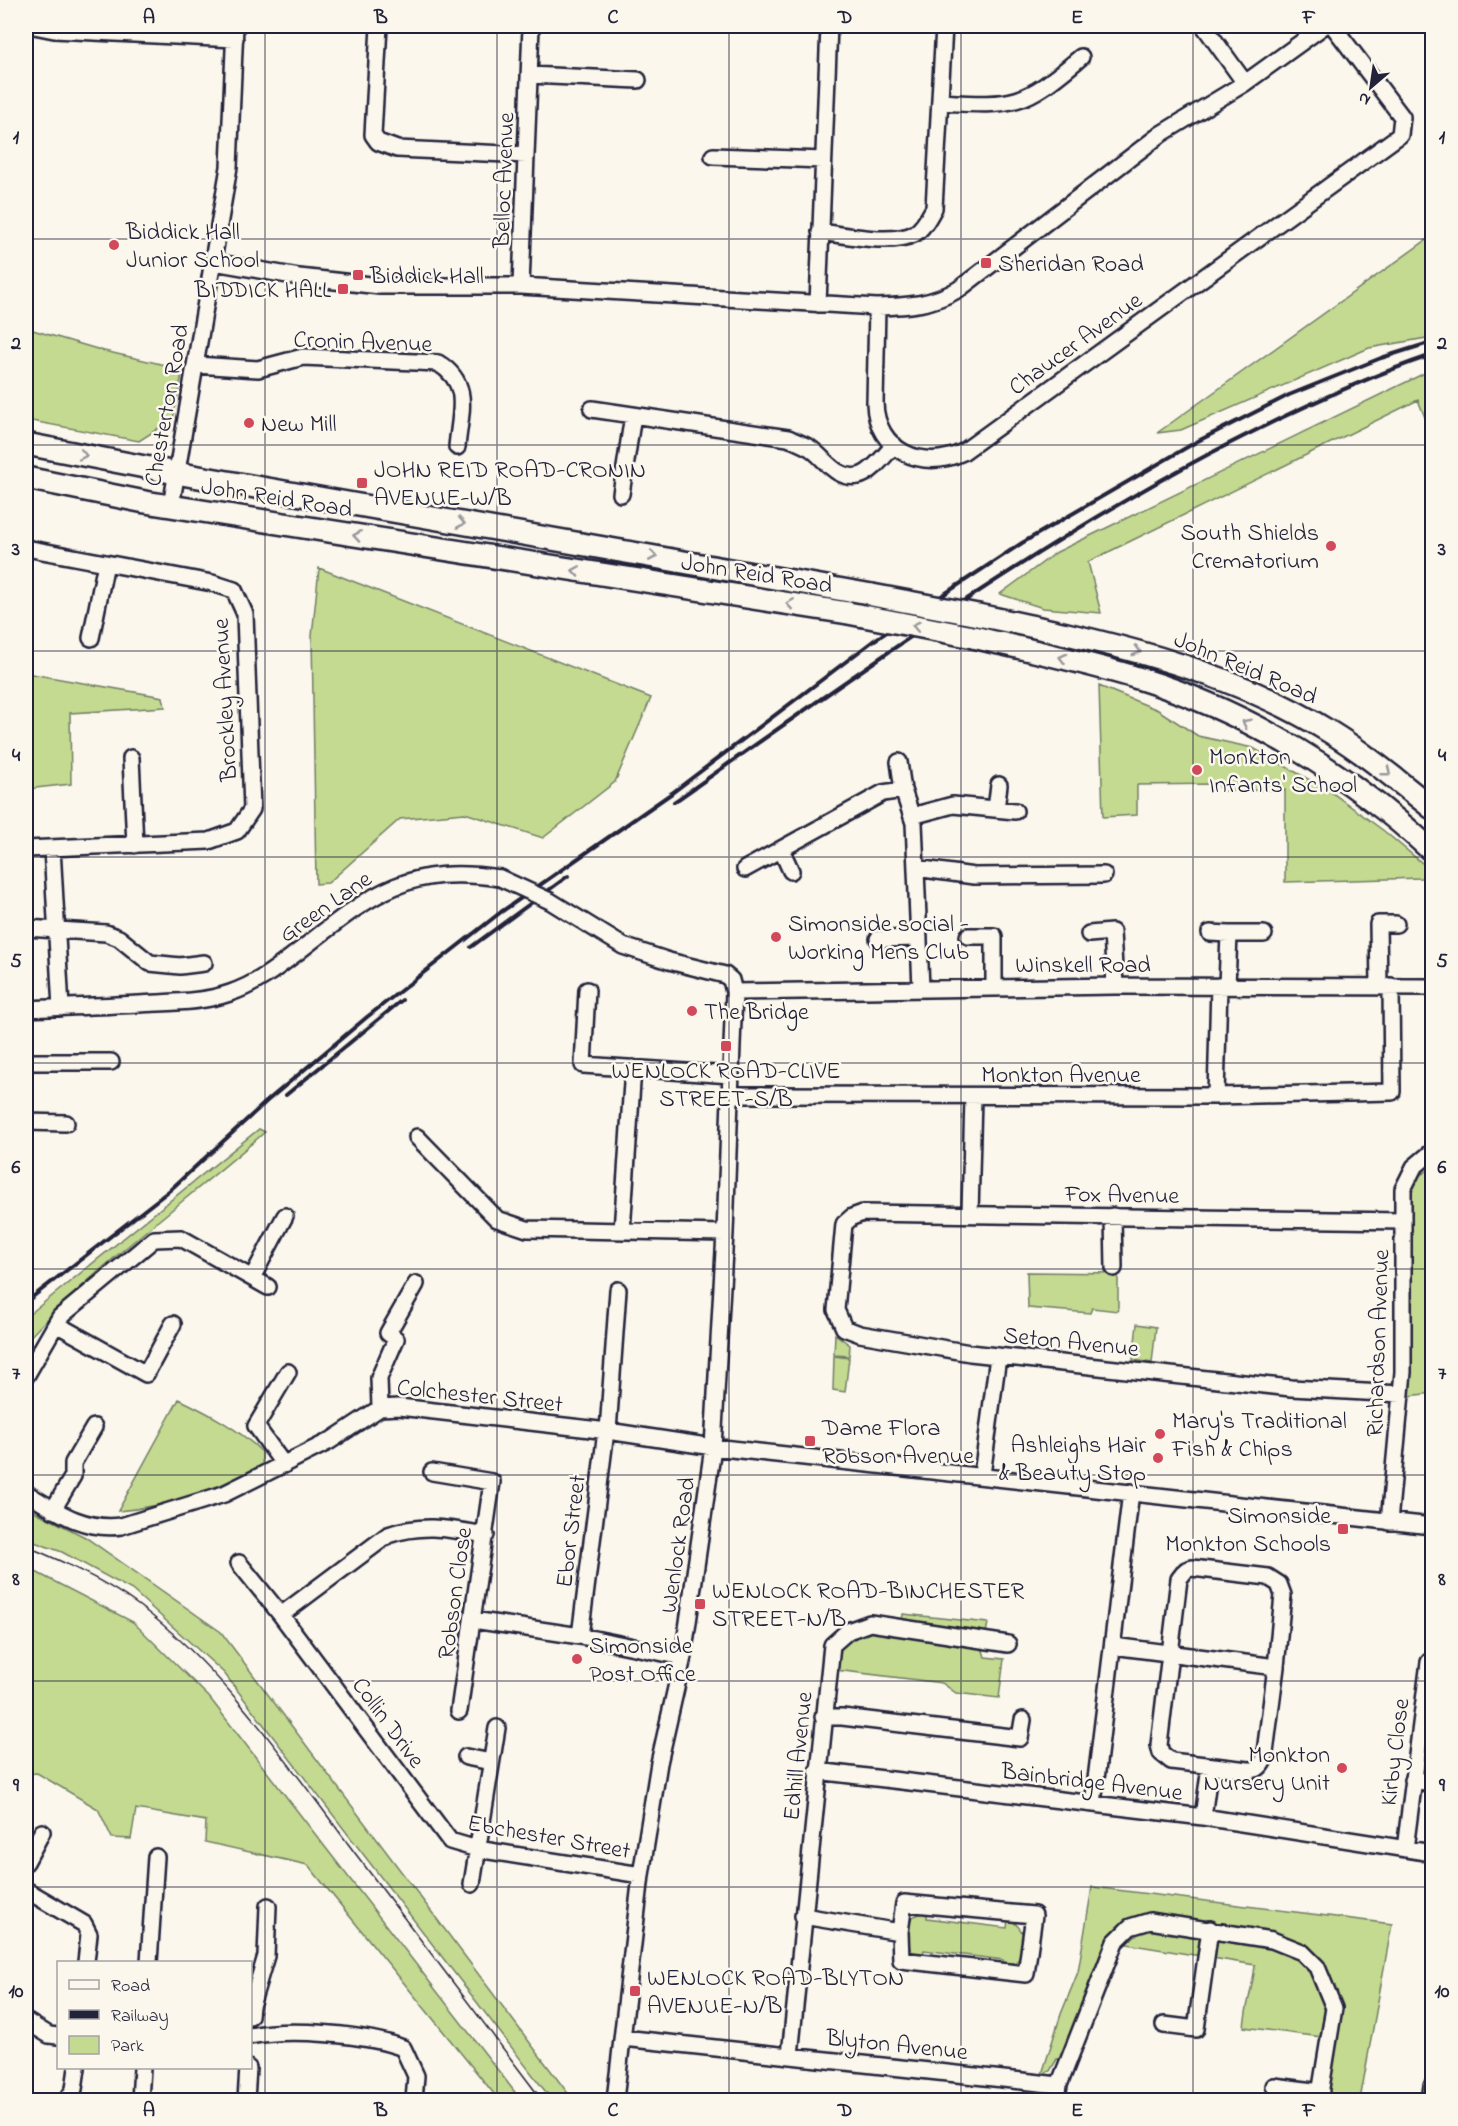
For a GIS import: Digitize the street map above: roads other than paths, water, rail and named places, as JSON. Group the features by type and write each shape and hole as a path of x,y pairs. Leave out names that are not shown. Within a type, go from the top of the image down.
{"highway":[{"name":"John Reid Road","path":"26,444 176,473 872,595 1086,637 1174,662 1247,690 1330,732 1432,808"},
{"name":"John Reid Road","path":"26,478 171,506 848,613 973,637 1141,679 1193,698 1288,746 1345,781 1395,818 1432,851"},
{"path":"1330,732 1322,750 1329,758 1417,823 1432,842"}],"street":[{"path":"34,26 54,30 235,32"},
{"path":"379,26 373,135 378,142 397,149 526,155"},
{"name":"Belloc Avenue","path":"521,286 531,26"},
{"path":"818,304 829,26"},
{"path":"820,232 895,239 915,233 926,223 934,208 944,26"},
{"path":"1204,26 1245,83"},
{"path":"214,262 299,277 380,286 521,286 818,304 916,306 939,301 959,290 1161,134 1245,83 1324,26"},
{"name":"Chaucer Avenue","path":"878,307 875,417 882,434 894,446 915,457 932,462 949,459 963,452 1400,135 1402,117 1333,26"},
{"name":"Chesterton Road","path":"171,506 229,167 235,32"},
{"path":"940,102 990,105 1017,102 1046,87 1081,57"},
{"path":"529,75 638,80"},
{"path":"713,156 823,160"},
{"name":"Cronin Avenue","path":"196,365 258,369 303,357 438,363 450,370 462,391 457,447"},
{"path":"592,409 788,438 812,449 834,469 846,475 859,476 864,473 894,446"},
{"path":"621,495 633,415"},
{"name":"Brockley Avenue","path":"26,548 234,590 245,614 252,809 237,831 209,841 26,849"},
{"path":"91,638 106,563"},
{"path":"131,758 135,844"},
{"path":"899,762 903,790 912,816 921,988"},
{"path":"996,809 999,785"},
{"path":"745,869 882,793 903,790"},
{"path":"912,816 953,805 1015,811"},
{"path":"52,849 61,1008"},
{"path":"782,849 791,871"},
{"path":"916,868 974,876 1104,875"},
{"name":"Green Lane","path":"26,1009 187,1001 229,993 269,975 357,906 392,886 439,874 458,873 500,878 550,901 623,946 669,961 725,975 731,980 734,992"},
{"path":"1385,986 1378,924 1396,924"},
{"path":"26,928 106,933 119,938 150,963 180,974 204,963"},
{"path":"1089,934 1112,932 1115,986"},
{"path":"1210,933 1264,934"},
{"path":"1216,1096 1223,986 1229,934"},
{"path":"968,936 994,936 994,987"},
{"path":"878,939 919,938"},
{"name":"Winskell Road","path":"734,992 1115,986 1432,987"},
{"name":"Monkton Avenue","path":"730,1095 1216,1096 1392,1092 1385,986"},
{"path":"587,990 583,1065 731,1075"},
{"name":"Wenlock Road","path":"615,2100 641,1875 659,1763 683,1657 713,1447 726,1233 734,992"},
{"path":"26,1062 111,1062"},
{"path":"622,1231 633,1068"},
{"path":"970,1214 973,1097"},
{"path":"26,1122 66,1123"},
{"path":"417,1137 497,1219 527,1229 726,1233"},
{"name":"Richardson Avenue","path":"1389,1522 1401,1394 1403,1189 1414,1167 1432,1152"},
{"name":"Fox Avenue","path":"844,1224 852,1217 863,1213 1403,1221"},
{"path":"252,1278 285,1216"},
{"path":"1113,1216 1114,1268"},
{"name":"Seton Avenue","path":"844,1224 836,1310 844,1328 860,1334 998,1356 1291,1388 1401,1394"},
{"path":"26,1376 60,1317 154,1239 181,1238 268,1287"},
{"path":"380,1408 379,1378 396,1339 388,1333 416,1284"},
{"name":"Ebor Street","path":"579,1636 607,1431 618,1290"},
{"path":"56,1324 146,1374 172,1324"},
{"path":"982,1476 998,1356"},
{"path":"284,1464 256,1426 288,1372"},
{"name":"Colchester Street","path":"26,1493 79,1523 104,1528 121,1526 224,1494 330,1441 380,1408 399,1407 607,1431 713,1447"},
{"path":"53,1509 73,1476 73,1463 94,1427"},
{"path":"713,1447 1432,1526"},
{"name":"Robson Close","path":"432,1472 492,1482 459,1711"},
{"path":"1094,1804 1131,1492"},
{"path":"281,1615 388,1536 405,1530 433,1526 486,1534"},
{"name":"Collin Drive","path":"239,1563 293,1629 450,1841"},
{"path":"1192,1568 1275,1579 1283,1589 1276,1667 1264,1760 1256,1770 1172,1761 1161,1753 1159,1745 1169,1653 1179,1580 1186,1570 1192,1568"},
{"path":"473,1620 579,1636 683,1657"},
{"name":"Edhill Avenue","path":"790,2055 817,1771 832,1644 848,1631 870,1623 1008,1644"},
{"path":"1113,1646 1276,1667"},
{"name":"Kirby Close","path":"1405,1849 1429,1662"},
{"path":"823,1717 842,1717 1020,1738 1023,1720"},
{"path":"472,1884 497,1728"},
{"path":"466,1757 491,1762"},
{"path":"1203,1817 1210,1766"},
{"name":"Bainbridge Avenue","path":"817,1771 1203,1817 1432,1853"},
{"path":"1413,1780 1432,1783"},
{"path":"26,1862 42,1832"},
{"name":"Ebchester Street","path":"450,1841 477,1849 641,1875"},
{"path":"149,1961 156,1857"},
{"path":"26,1890 84,1924 89,1934 86,1961"},
{"path":"904,1903 1034,1915 1026,1974 901,1960 900,1932 904,1903"},
{"path":"252,2003 266,1956 268,1906"},
{"path":"803,1916 900,1932"},
{"path":"1058,2093 1115,1942 1130,1927 1150,1922 1210,1929 1272,1940 1302,1952 1317,1967 1334,2008 1320,2096 1274,2086"},
{"path":"1164,2025 1196,2029 1210,1929"},
{"path":"26,2021 49,2035 57,2036"},
{"path":"252,2036 270,2032 380,2039 403,2048 416,2076 414,2100"},
{"name":"Blyton Avenue","path":"623,2038 790,2055 1058,2093"},
{"path":"67,2100 74,2089 77,2069"},
{"path":"140,2100 142,2069"},
{"path":"246,2100 248,2069"},
{"path":"1430,2100 1432,2086"}],"tram line":[{"path":"26,1546 84,1572 112,1587 138,1605 170,1630 229,1690 283,1757 542,2100"}],"railway":[{"path":"26,1302 170,1190 267,1101 367,1017 501,912 672,793 873,641 1022,543 1196,442 1289,395 1381,358 1432,342"},
{"path":"674,802 936,620 1070,533 1209,454 1291,413 1375,376 1432,355"},
{"path":"471,947 568,876"},
{"path":"286,1095 402,1000"}],"place":[{"name":"Biddick Hall Junior School","path":"114,245"},
{"name":"Sheridan Road","path":"986,263"},
{"name":"Biddick Hall","path":"358,275"},
{"name":"BIDDICK HALL","path":"343,289"},
{"name":"New Mill","path":"249,423"},
{"name":"JOHN REID ROAD-CRONIN AVENUE-W/B","path":"362,483"},
{"name":"South Shields Crematorium","path":"1331,546"},
{"name":"Monkton Infants' School","path":"1197,770"},
{"name":"Simonside social - Working Mens Club","path":"776,937"},
{"name":"The Bridge","path":"692,1011"},
{"name":"WENLOCK ROAD-CLIVE STREET-S/B","path":"726,1046"},
{"name":"Mary's Traditional Fish & Chips","path":"1160,1434"},
{"name":"Dame Flora Robson Avenue","path":"810,1441"},
{"name":"Ashleighs Hair & Beauty Stop","path":"1158,1458"},
{"name":"Simonside Monkton Schools","path":"1343,1529"},
{"name":"WENLOCK ROAD-BINCHESTER STREET-N/B","path":"700,1604"},
{"name":"Simonside Post Office","path":"577,1659"},
{"name":"Monkton Nursery Unit","path":"1342,1768"},
{"name":"WENLOCK ROAD-BLYTON AVENUE-N/B","path":"635,1991"}]}
